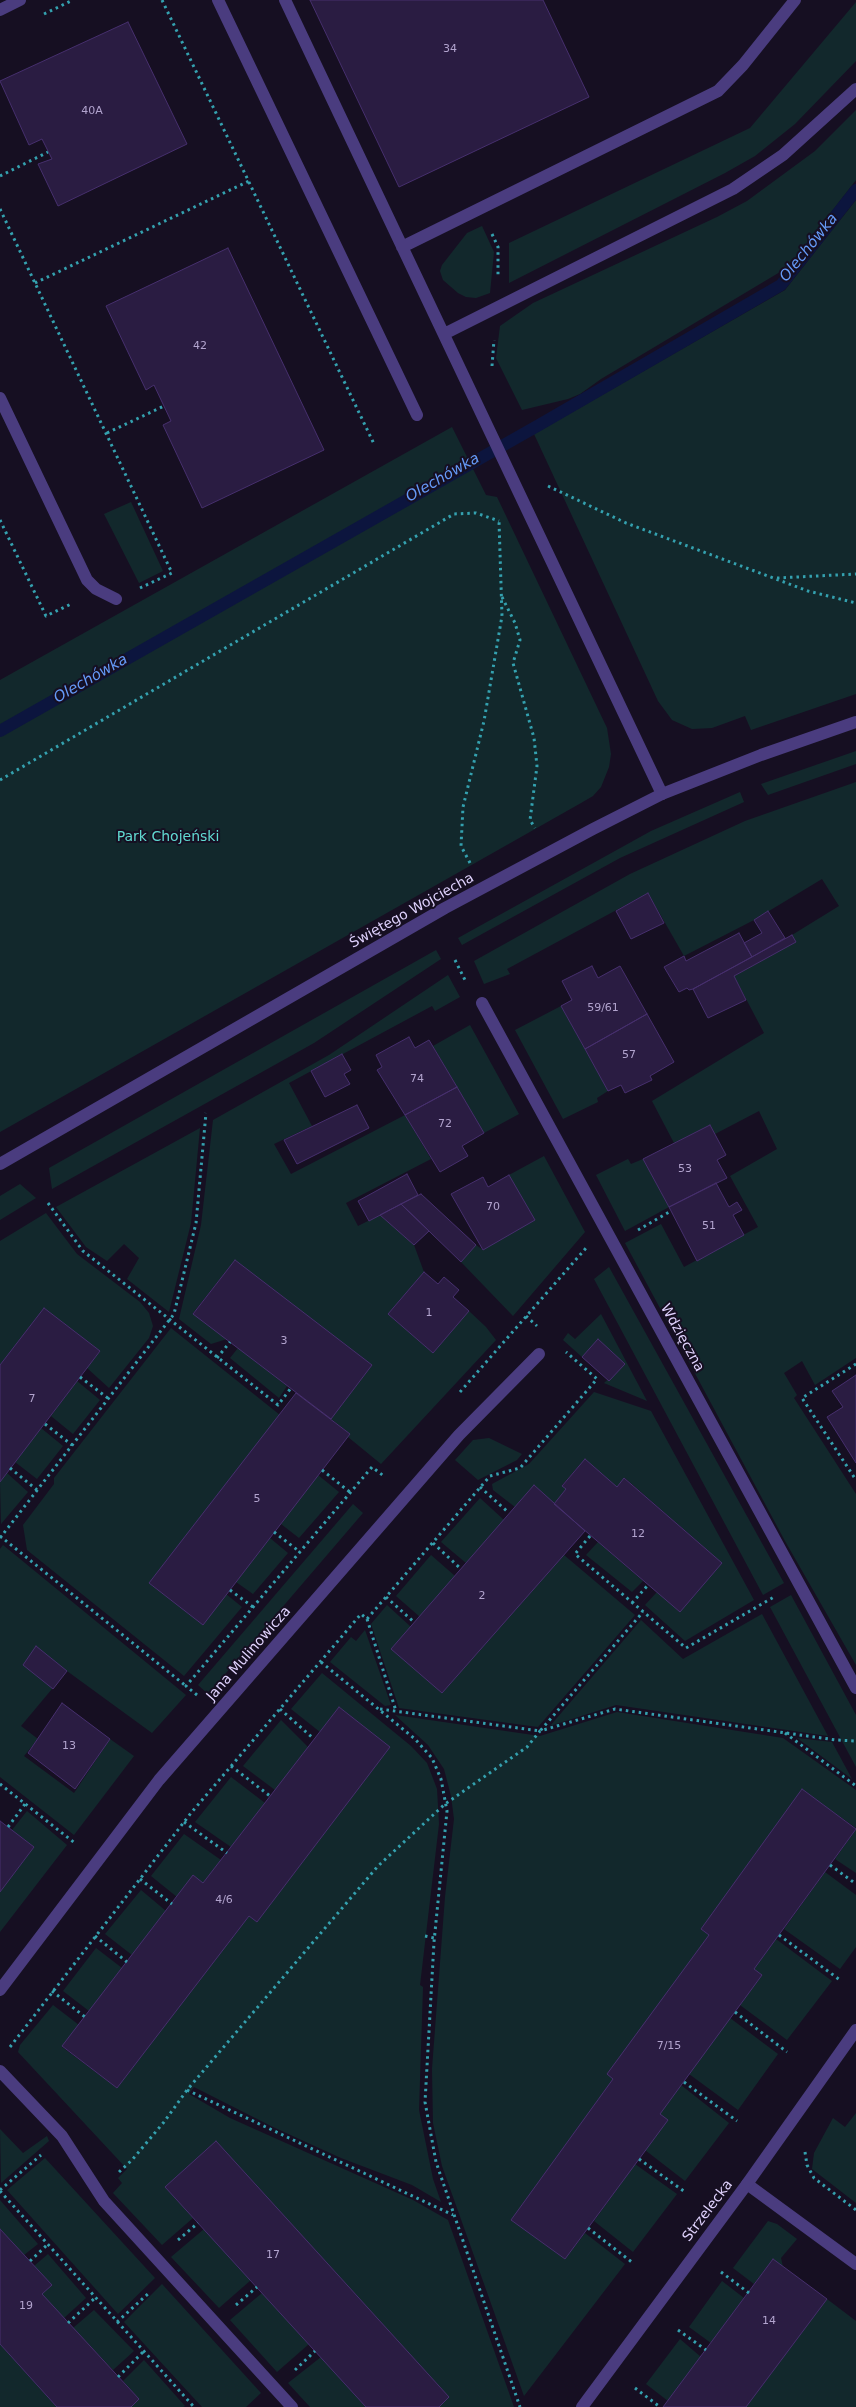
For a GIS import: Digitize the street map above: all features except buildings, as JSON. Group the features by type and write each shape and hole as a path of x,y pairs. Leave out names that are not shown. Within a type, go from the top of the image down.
{"street":[{"path":"0,10 20,0"},
{"path":"218,0 417,414"},
{"path":"285,0 662,794"},
{"path":"402,247 718,90 743,65 795,0"},
{"path":"444,334 733,189 783,155 856,89"},
{"path":"0,398 87,580 96,589 116,599"},
{"name":"Świętego Wojciecha","path":"0,1164 483,888 662,794 761,755 856,722"},
{"name":"Wdzięczna","path":"482,1002 856,1688"},
{"name":"Jana Mulinowicza","path":"0,1990 159,1780 459,1435 539,1354"},
{"name":"Strzelecka","path":"582,2407 747,2184 856,2030"},
{"path":"0,2071 62,2136 104,2201 292,2407"},
{"path":"747,2184 856,2264"}],"path":[{"path":"162,0 374,444"},
{"path":"0,176 48,152"},
{"path":"35,283 249,181"},
{"path":"0,209 172,573 99,607 78,600 46,616 0,520"},
{"path":"491,232 498,247 498,282"},
{"path":"494,371 490,364 495,333"},
{"path":"107,433 164,406"},
{"path":"548,486 626,523 808,591 856,603"},
{"path":"0,780 454,514 476,513 499,521 526,508"},
{"path":"483,888 461,846 463,807 484,721 500,626 499,521"},
{"path":"774,578 800,579 856,574"},
{"path":"501,596 515,623 520,640 513,663 534,738 537,766 530,820 551,852"},
{"path":"455,960 465,979"},
{"path":"198,1696 0,1537 174,1314 196,1223 206,1113"},
{"path":"48,1203 84,1251 278,1405 291,1388"},
{"path":"614,1244 671,1211"},
{"path":"456,1396 604,1226"},
{"path":"526,1316 540,1329"},
{"path":"218,1358 230,1342"},
{"path":"367,1619 490,1476 520,1468 597,1379 562,1348"},
{"path":"856,1364 802,1398 856,1480"},
{"path":"80,1377 109,1399"},
{"path":"45,1424 72,1445"},
{"path":"186,1686 372,1467 384,1478 391,1470"},
{"path":"10,1468 37,1490"},
{"path":"322,1470 351,1493"},
{"path":"480,1488 509,1513"},
{"path":"274,1532 300,1552"},
{"path":"590,1536 575,1554 686,1648 798,1583"},
{"path":"433,1543 461,1569"},
{"path":"632,1603 648,1585"},
{"path":"230,1590 253,1607"},
{"path":"386,1597 415,1623"},
{"path":"97,2191 132,2160 164,2122 187,2090 378,1866 445,1804 527,1746 643,1612"},
{"path":"7,2050 184,1822 361,1614 367,1619 396,1711"},
{"path":"321,1662 380,1708 415,1739 432,1758 441,1779 446,1811 434,1938 425,2102 436,2162 520,2407"},
{"path":"380,1708 540,1731 615,1709 784,1733 856,1741"},
{"path":"280,1709 314,1739"},
{"path":"784,1733 856,1786"},
{"path":"231,1766 270,1796"},
{"path":"0,1784 76,1844"},
{"path":"8,1827 25,1804"},
{"path":"184,1822 227,1853"},
{"path":"70,1851 82,1836"},
{"path":"830,1865 856,1884"},
{"path":"140,1879 172,1904"},
{"path":"779,1935 840,1980"},
{"path":"95,1936 127,1962"},
{"path":"425,1936 434,1938"},
{"path":"52,1991 85,2017"},
{"path":"735,2012 788,2052"},
{"path":"684,2082 737,2121"},
{"path":"187,2090 454,2215"},
{"path":"62,2136 0,2190 3,2196 194,2407"},
{"path":"805,2152 807,2165 814,2178 856,2210"},
{"path":"639,2159 685,2192"},
{"path":"588,2228 633,2263"},
{"path":"30,2261 48,2245"},
{"path":"721,2272 749,2292"},
{"path":"117,2322 170,2273"},
{"path":"68,2323 95,2298"},
{"path":"678,2330 706,2350"},
{"path":"118,2377 144,2351"},
{"path":"635,2388 660,2407"}],"green space":[{"path":"856,2 856,61 795,124 755,156 725,173 509,283 509,243 750,128"},
{"path":"856,110 856,180 795,259 780,272 601,379 580,394 568,399 522,410 496,358 500,326 533,303 717,217 747,201 815,151"},
{"path":"856,200 856,694 751,730 745,716 712,728 692,729 672,720 658,701 534,434 785,290"},
{"path":"482,226 494,252 490,293 476,298 466,297 458,293 443,280 440,271 442,265 467,233"},
{"name":"Park Chojeński","path":"452,427 486,495 497,497 607,728 611,754 609,767 601,787 593,796 581,803 0,1132 0,680"},
{"path":"131,502 163,571 139,583 104,514"},
{"path":"856,751 856,764 768,795 761,784"},
{"path":"856,782 856,1358 815,1385 802,1361 784,1373 797,1395 794,1398 856,1494 856,1665 785,1541 625,1243 661,1224 684,1267 758,1227 730,1176 777,1149 759,1111 715,1134 710,1125 674,1143 652,1101 764,1033 734,976 795,942 792,935 839,906 822,879 754,920 684,956 648,893 507,969 510,974 484,984 474,961 630,874 745,821"},
{"path":"740,792 744,802 620,858 462,945 458,938 651,831"},
{"path":"436,950 441,959 314,1043 52,1189 49,1168"},
{"path":"448,975 460,997 435,1011 432,1006 289,1083 312,1126 274,1144 291,1174 405,1115 431,1159 346,1203 358,1226 380,1215 414,1245 424,1272 388,1314 433,1353 469,1311 486,1327 496,1340 381,1464 348,1437 350,1434 331,1419 372,1365 235,1260 193,1313 227,1339 211,1344 179,1319 201,1225 213,1120 329,1055"},
{"path":"561,1006 608,1091 597,1098 598,1102 563,1119 515,1030"},
{"path":"470,1025 519,1114 484,1133 433,1046"},
{"path":"200,1128 191,1223 169,1312 127,1279 139,1258 124,1244 107,1261 86,1247 56,1207"},
{"path":"544,1156 585,1232 513,1316 461,1262 476,1245 483,1250 509,1175"},
{"path":"628,1159 631,1164 643,1159 669,1207 625,1231 596,1175"},
{"path":"20,1184 36,1198 0,1220 0,1196"},
{"path":"46,1213 77,1254 140,1302 149,1313 153,1326 149,1338 109,1388 87,1368 100,1351 44,1308 0,1365 0,1241"},
{"path":"609,1267 784,1583 763,1595 594,1279"},
{"path":"601,1314 647,1401 604,1383 625,1364 598,1340 582,1357 563,1340 568,1333 575,1339"},
{"path":"171,1328 280,1415 149,1583 203,1625 226,1594 242,1607 184,1676 27,1550 23,1525 54,1484 54,1478"},
{"path":"238,1348 287,1386 279,1398 230,1358"},
{"path":"77,1381 100,1400 73,1434 51,1416"},
{"path":"594,1392 651,1411 754,1600 685,1641 645,1605 657,1592 680,1612 722,1563 625,1478 617,1487 585,1459 562,1485 566,1489 554,1504 534,1485 515,1507 493,1490 492,1484 529,1464"},
{"path":"41,1428 63,1446 37,1479 15,1462"},
{"path":"489,1438 522,1454 517,1460 478,1480 455,1460 473,1440"},
{"path":"7,1473 28,1492 1,1524 0,1482"},
{"path":"318,1475 339,1492 299,1538 281,1524"},
{"path":"480,1498 504,1520 466,1563 441,1542"},
{"path":"353,1504 363,1513 208,1694 198,1685"},
{"path":"270,1538 288,1553 253,1594 236,1582"},
{"path":"598,1542 643,1581 632,1592 586,1555"},
{"path":"3,1545 186,1695 152,1733 67,1671 21,1726 38,1739 24,1756 74,1793 110,1739 134,1756 74,1835 0,1777 0,1549"},
{"path":"431,1555 455,1576 420,1617 396,1596"},
{"path":"564,1555 635,1615 538,1727 399,1708 371,1624 387,1605 411,1627 392,1649 442,1693"},
{"path":"791,1595 856,1715 856,1767 770,1607"},
{"path":"762,1614 828,1736 616,1705 550,1726 641,1620 683,1659"},
{"path":"365,1630 391,1705 385,1706 330,1662 351,1637 356,1641"},
{"path":"322,1673 411,1746 427,1763 437,1789 439,1824 420,1985 423,1987 419,2110 433,2179 441,2202 412,2185 341,2158 273,2127 194,2087 189,2094 230,2118 413,2200 448,2220 514,2407 439,2407 449,2397 216,2141 166,2187 193,2218 162,2245 113,2193 122,2183 118,2178 127,2169 18,2052 20,2045 53,2005 79,2025 62,2047 117,2088 249,1916 257,1922 390,1747 339,1707 320,1732 291,1709"},
{"path":"617,1712 783,1738 856,1790 856,1828 802,1790 701,1929 709,1935 613,2079 511,2220 565,2259 585,2233 625,2264 524,2396 442,2166 433,2123 432,2069 445,1897 454,1819 451,1796 444,1769 428,1745 395,1715 540,1736"},
{"path":"281,1720 308,1747 275,1790 243,1766"},
{"path":"797,1738 832,1742 852,1779"},
{"path":"231,1777 265,1803 231,1847 195,1822"},
{"path":"27,1811 67,1845 0,1932 0,1892 34,1847 12,1830"},
{"path":"856,1829 856,1873 835,1859"},
{"path":"184,1834 221,1860 203,1883 177,1897 151,1876"},
{"path":"825,1872 856,1895 856,1947 840,1969 784,1929"},
{"path":"141,1890 166,1911 132,1955 105,1934"},
{"path":"776,1939 832,1981 787,2040 740,2005 762,1975 754,1969"},
{"path":"96,1948 122,1968 89,2011 63,1991"},
{"path":"730,2018 778,2054 738,2110 689,2074"},
{"path":"681,2085 729,2123 685,2181 645,2150 660,2114"},
{"path":"856,2113 856,2203 812,2169 814,2153 833,2118 845,2127"},
{"path":"0,2129 23,2153 47,2136 49,2141 1,2183"},
{"path":"45,2158 155,2278 118,2314 7,2190"},
{"path":"635,2164 677,2194 633,2252 594,2221"},
{"path":"0,2200 38,2244 24,2255 0,2229"},
{"path":"768,2221 777,2224 797,2239 781,2258 783,2267 773,2259 754,2284 733,2268"},
{"path":"204,2229 251,2280 219,2308 171,2257"},
{"path":"48,2254 86,2298 64,2318 42,2294 52,2285 34,2266"},
{"path":"722,2281 744,2298 711,2343 689,2327"},
{"path":"162,2284 261,2393 246,2407 202,2407 124,2322"},
{"path":"262,2293 309,2344 277,2372 230,2320"},
{"path":"827,2299 856,2321 856,2407 746,2407"},
{"path":"94,2310 134,2351 113,2370 73,2328"},
{"path":"680,2339 701,2357 668,2401 646,2384"},
{"path":"0,2344 57,2407 0,2407"},
{"path":"321,2357 366,2407 310,2407 288,2383"},
{"path":"144,2360 185,2406 131,2407 139,2399 123,2381"}],"waterway":[{"name":"Olechówka","path":"0,731 539,425 781,285 856,190"}]}
